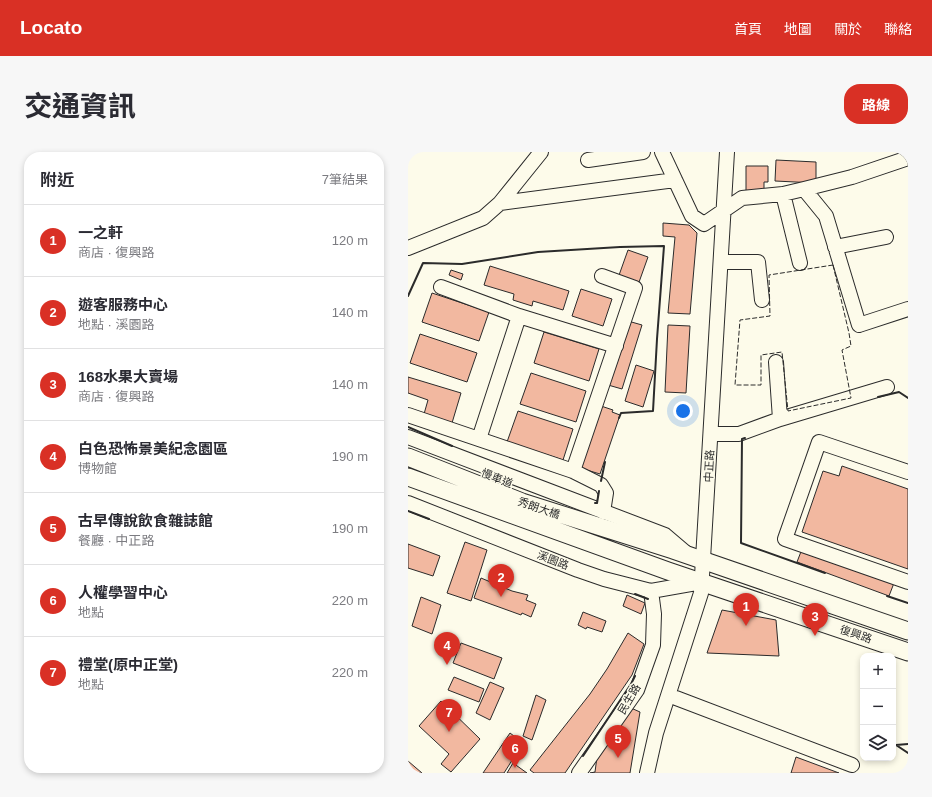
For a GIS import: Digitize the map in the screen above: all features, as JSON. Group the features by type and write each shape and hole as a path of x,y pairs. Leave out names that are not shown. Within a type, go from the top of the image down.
{"main road":[{"name":"秀朗大橋","path":"408,457 522,502 673,550"},
{"name":"秀朗大橋","path":"408,477 668,571"},
{"name":"復興路","path":"673,550 908,631"},
{"name":"復興路","path":"668,571 908,652"}],"street":[{"path":"408,248 483,218 500,203 541,152"},
{"path":"588,160 643,152"},
{"path":"662,152 692,216 704,224 742,198 783,194 804,189 852,177 908,158"},
{"name":"中正路","path":"647,773 656,734 702,593 702,582 697,558 711,434 727,152"},
{"path":"500,203 675,180"},
{"path":"804,189 826,216 859,326 908,309"},
{"path":"783,194 800,263"},
{"path":"835,247 886,237"},
{"path":"720,262 758,262 762,300"},
{"path":"573,471 635,288 602,276"},
{"path":"441,287 519,316 616,346"},
{"path":"479,439 519,316"},
{"path":"776,362 780,419"},
{"path":"711,434 739,434 780,419 887,387"},
{"path":"408,416 573,471 600,485 606,493 603,512"},
{"path":"408,437 665,535 697,558"},
{"path":"908,472 819,442 785,540 908,582"},
{"name":"慢車道","path":"408,445 559,502 673,550"},
{"path":"408,487 442,489"},
{"name":"溪園路","path":"408,503 578,570 651,591 702,582"},
{"name":"民生路","path":"579,773 637,690 653,645 654,614 651,591"},
{"path":"676,698 852,765"}],"building":[{"path":"776,160 816,162 816,183 775,181"},
{"path":"746,166 768,166 768,182 764,182 764,192 746,192"},
{"path":"663,223 689,225 697,233 690,314 668,313 675,237 663,236"},
{"path":"628,250 648,257 638,285 618,278"},
{"path":"490,266 569,291 563,310 533,301 532,306 513,300 514,294 484,285"},
{"path":"451,270 463,274 461,280 449,275"},
{"path":"581,289 612,299 603,326 572,316"},
{"path":"432,293 489,312 479,341 422,322"},
{"path":"628,321 642,325 622,389 608,385"},
{"path":"668,325 690,326 686,393 665,392"},
{"path":"544,332 599,349 589,381 534,363"},
{"path":"420,334 477,353 467,382 410,363"},
{"path":"636,365 654,371 643,407 625,401"},
{"path":"531,373 586,391 576,422 520,404"},
{"path":"408,377 461,393 452,423 424,414 428,400 408,393"},
{"path":"601,406 613,410 612,412 620,415 600,474 580,468"},
{"path":"518,411 573,429 563,460 507,442"},
{"path":"842,466 908,489 908,569 802,532 823,471 839,476"},
{"path":"465,542 487,550 471,601 447,593"},
{"path":"408,544 440,556 433,576 408,568"},
{"path":"802,549 894,583 889,596 797,562"},
{"path":"481,578 512,591 528,595 526,600 536,604 531,617 522,613 521,615 474,598"},
{"path":"627,595 645,603 641,614 623,606"},
{"path":"421,597 441,605 432,634 412,626"},
{"path":"722,610 776,620 779,656 707,653"},
{"path":"583,612 606,621 602,632 587,627 586,629 578,625"},
{"path":"628,633 644,644 632,675 565,773 534,773 530,770 590,694 607,669"},
{"path":"461,643 502,658 494,679 453,663"},
{"path":"454,677 484,689 479,702 448,690"},
{"path":"490,682 504,688 490,720 476,713"},
{"path":"536,695 546,700 532,740 523,736"},
{"path":"441,701 480,739 451,772 441,764 449,754 419,726"},
{"path":"631,708 640,712 630,773 590,773 595,772 597,757"},
{"path":"510,733 523,743 504,773 483,773"},
{"path":"796,757 839,773 791,773"},
{"path":"408,761 422,773 408,773"},
{"path":"513,763 527,773 507,773"}],"fence":[{"path":"833,265 851,346 842,350 851,398 788,411 782,352 761,355 761,385 735,385 740,320 770,316 769,275 833,265"}],"wall":[{"path":"408,296 423,263 462,264 538,252 664,246 653,411 621,413 619,418"},
{"path":"878,397 899,392 908,398"},
{"path":"408,427 452,446"},
{"path":"745,438 742,439 741,543 825,573"},
{"path":"601,481 605,462"},
{"path":"595,503 597,503 599,491"},
{"path":"408,511 429,519"},
{"path":"635,594 648,599"},
{"path":"887,596 908,603"},
{"path":"583,756 635,676"},
{"path":"908,744 896,745 908,753"}],"place":[{"name":"遊客服務中心","path":"501,597"},
{"name":"一之軒","path":"746,626"},
{"name":"168水果大賣場","path":"815,636"},
{"name":"白色恐怖景美紀念園區","path":"447,665"},
{"name":"禮堂(原中正堂)","path":"449,732"},
{"name":"古早傳說飲食雜誌館","path":"618,758"},
{"name":"人權學習中心","path":"515,768"}]}
